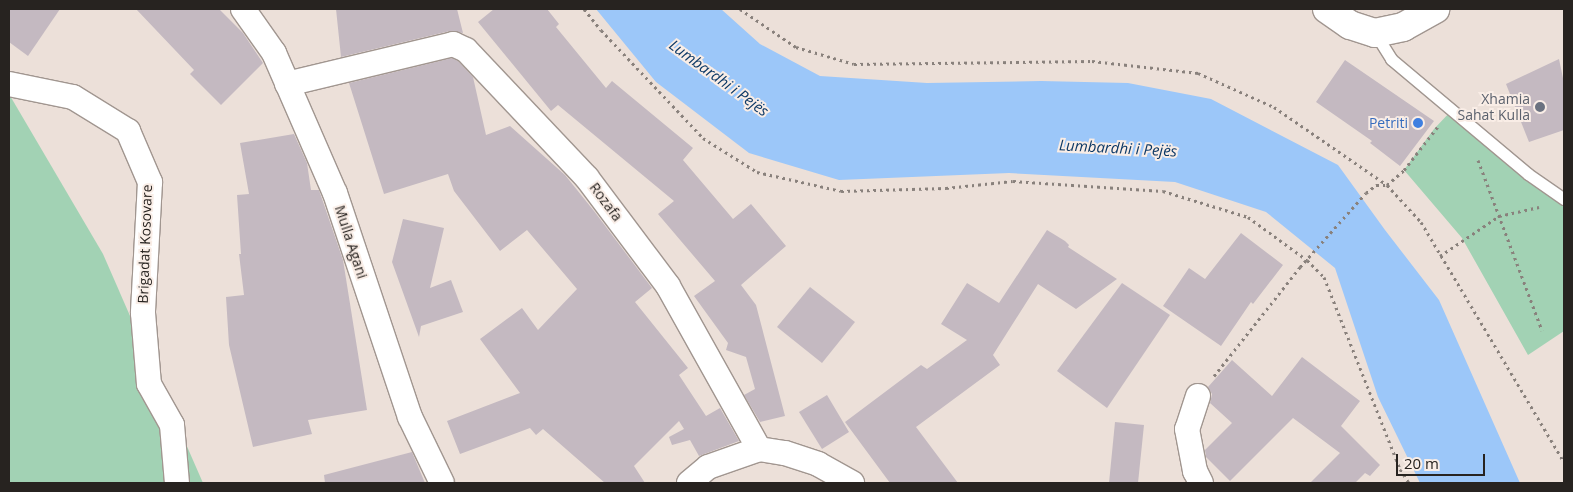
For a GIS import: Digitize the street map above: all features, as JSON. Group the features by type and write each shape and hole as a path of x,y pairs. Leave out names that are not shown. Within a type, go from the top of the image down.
{"street":[{"name":"Mulla Agani","path":"243,9 274,54 335,194 410,417 442,483"},
{"path":"1328,9 1350,25 1376,33 1403,28 1435,9"},
{"name":"Rozafa","path":"287,84 453,44 466,50 587,178 668,286 759,449"},
{"path":"9,72 18,85"},
{"name":"Brigadat Kosovare","path":"18,85 73,97 128,131 150,182 143,313 148,384 172,425 177,483"},
{"path":"1198,396 1187,429 1195,471 1201,483"},
{"path":"688,483 708,467 759,449 785,453 818,464 852,483"}],"lane":[{"path":"1376,33 1392,58 1528,174 1564,199"}],"path":[{"path":"584,9 601,30 703,138 758,172 841,191 946,188 1013,181 1163,192 1248,217 1306,260 1324,277 1400,469 1409,483"},
{"path":"740,9 796,47 854,64 1092,60 1198,73 1274,107 1387,185 1420,222 1564,462"},
{"path":"1198,396 1306,260 1366,193 1376,185 1387,185 1404,170 1434,129 1452,110"},
{"path":"1462,118 1542,330"},
{"path":"1440,256 1499,216 1546,206"}],"green space":[{"path":"9,94 103,254 203,483 9,483"},
{"path":"1452,110 1564,199 1564,331 1528,355 1462,238 1404,170 1434,129"}],"water":[{"name":"Lumbardhi i Pejës","path":"596,9 721,9 760,44 820,76 927,83 1041,81 1128,83 1211,99 1338,165 1439,300 1520,483 1420,483 1378,397 1335,268 1266,212 1175,182 1009,173 839,180 749,153 656,82"}],"building":[{"path":"9,9 60,9 28,56 9,42"},
{"path":"136,9 219,9 243,33 263,63 221,105 190,74 194,70"},
{"path":"336,9 457,9 463,33 450,31 341,57"},
{"path":"494,9 547,9 559,24 556,27 606,88 612,81 693,148 683,160 733,219 751,204 786,246 741,285 756,305 785,416 760,422 744,395 755,389 746,357 726,350 728,343 694,296 715,281 658,214 674,201 558,105 551,111 478,22"},
{"path":"452,58 458,61 473,77 486,135 510,126 565,175 652,288 635,302 688,368 679,375 706,416 720,408 739,441 699,456 690,440 672,445 669,437 684,429 679,421 634,466 645,483 605,483 543,429 536,435 530,428 460,454 447,421 520,393 480,339 522,308 538,330 577,289 527,230 500,251 454,191 448,174 384,194 349,83"},
{"name":"Xhamia Sahat Kulla","path":"1559,59 1564,83 1564,130 1529,142 1506,84"},
{"path":"1345,60 1434,121 1400,166 1370,143 1372,141 1316,102"},
{"path":"294,134 307,163 311,190 319,190 343,260 367,410 308,420 312,434 253,447 229,345 226,297 244,295 239,254 241,254 237,195 249,194 240,143"},
{"path":"403,219 444,228 430,288 451,280 463,312 421,326 419,337 392,262"},
{"path":"1047,230 1065,241 1069,245 1068,247 1117,279 1076,309 1038,284 993,355 1000,365 916,427 958,483 890,483 845,422 921,365 927,369 967,340 941,324 967,283 999,303"},
{"path":"1241,233 1283,265 1253,304 1251,302 1221,346 1163,306 1189,268 1205,279"},
{"path":"1122,283 1170,315 1107,408 1057,371"},
{"path":"810,287 855,322 822,363 777,327"},
{"path":"1302,357 1360,401 1341,426 1380,465 1370,476 1365,473 1355,483 1310,483 1340,453 1293,418 1230,481 1206,457 1205,450 1232,423 1210,403 1212,394 1208,387 1232,360 1272,396"},
{"path":"827,395 849,432 822,449 799,412"},
{"path":"1115,422 1144,425 1138,483 1109,483"},
{"path":"412,452 425,483 325,483 324,475"}],"place":[{"name":"Xhamia Sahat Kulla","path":"1540,107"},
{"name":"Petriti","path":"1418,123"}]}
